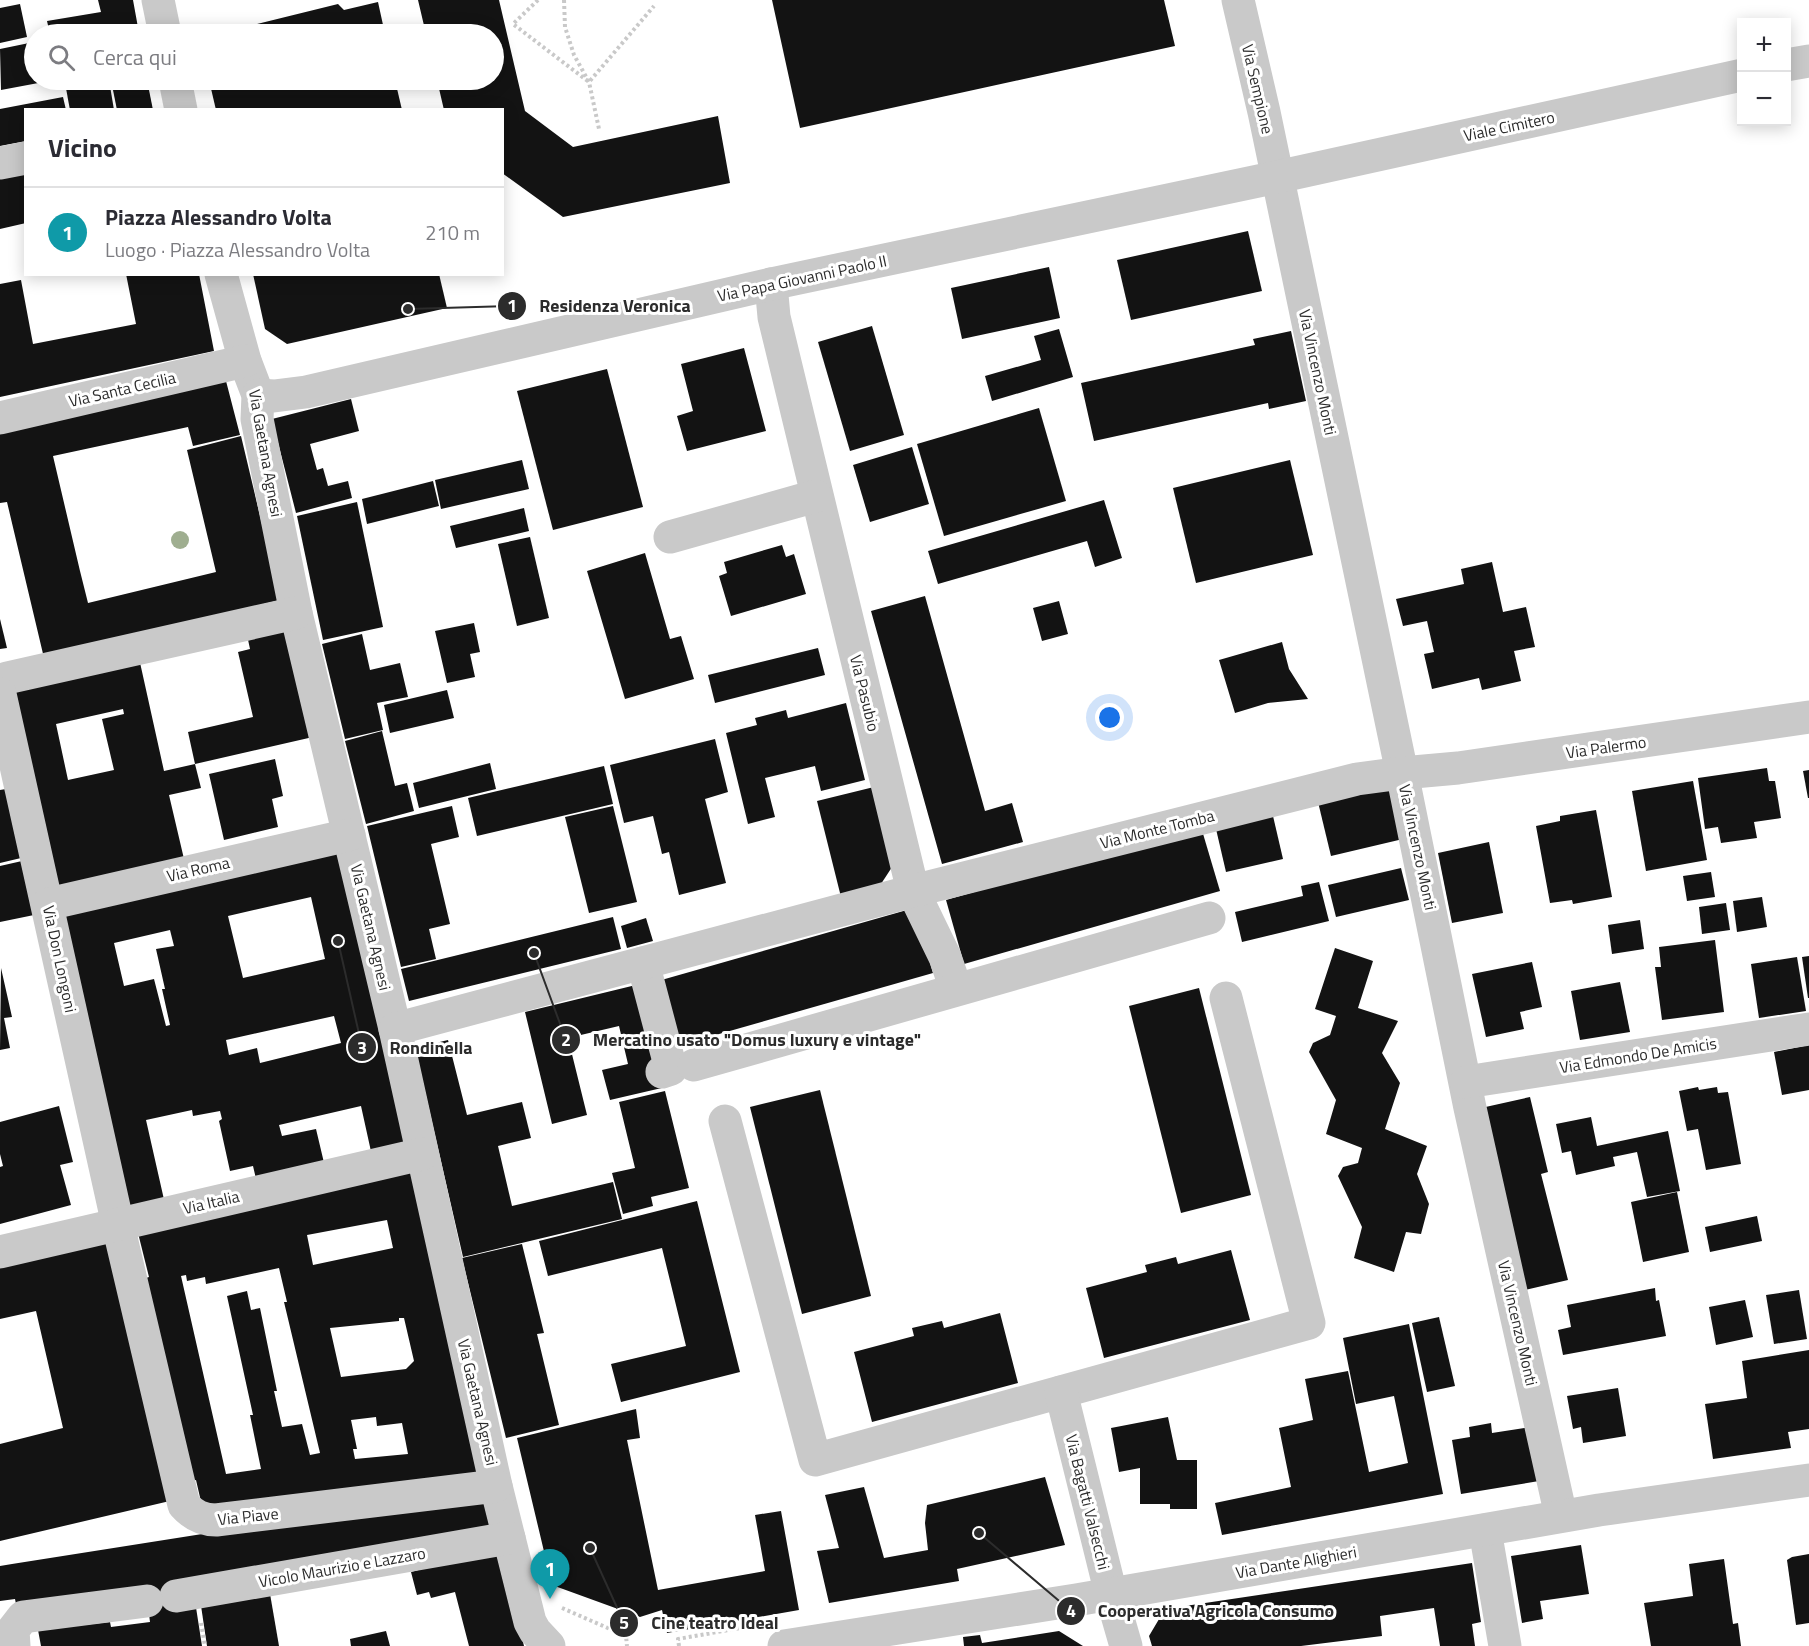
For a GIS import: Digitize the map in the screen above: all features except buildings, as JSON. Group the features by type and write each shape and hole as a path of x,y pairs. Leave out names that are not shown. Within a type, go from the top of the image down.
{"street":[{"name":"Via Sempione","path":"1238,0 1277,177"},
{"path":"162,1 164,24"},
{"path":"1791,64 1809,61"},
{"name":"Viale Cimitero","path":"1277,177 1737,76"},
{"path":"177,90 181,108"},
{"path":"0,163 24,158"},
{"name":"Via Papa Giovanni Paolo II","path":"258,395 274,396 306,392 771,284 1277,177"},
{"name":"Via Vincenzo Monti","path":"1277,177 1470,1108 1561,1516"},
{"name":"Via Gaetana Agnesi","path":"222,276 245,361 258,395 257,419 296,613 395,1029 496,1486 530,1622 541,1639 549,1646"},
{"name":"Via Pasubio","path":"771,284 774,317 913,891"},
{"name":"Via Santa Cecilia","path":"0,418 245,361"},
{"path":"670,537 816,496"},
{"path":"0,685 7,678 296,613"},
{"name":"Via Don Longoni","path":"0,694 118,1225"},
{"name":"Via Palermo","path":"1402,772 1458,768 1809,717"},
{"name":"Via Monte Tomba","path":"395,1029 913,891 1357,779 1402,772"},
{"name":"Via Roma","path":"48,904 349,835"},
{"path":"913,891 945,957 956,989"},
{"path":"694,1065 1209,918"},
{"path":"643,963 671,1069 662,1072"},
{"path":"725,1121 815,1460 1309,1323 1226,998"},
{"name":"Via Edmondo De Amicis","path":"1466,1082 1809,1029"},
{"name":"Via Italia","path":"0,1252 422,1154"},
{"name":"Via Piave","path":"118,1225 181,1499 195,1515 208,1520 223,1520 496,1486"},
{"name":"Via Bagatti Valsecchi","path":"1061,1392 1110,1594 1126,1646"},
{"name":"Via Dante Alighieri","path":"784,1646 1110,1594 1561,1516 1809,1480"},
{"path":"1485,1530 1505,1646"},
{"name":"Vicolo Maurizio e Lazzaro","path":"14,1646 13,1630 23,1617 161,1599 509,1538"}],"path":[{"path":"538,0 513,24 589,82"},
{"path":"564,0 565,27 574,55 589,82 599,129"},
{"path":"589,82 654,6"}],"place":[{"name":"Residenza Veronica","path":"408,309"},
{"name":"Rondinella","path":"338,941"},
{"name":"Mercatino usato \"Domus luxury e vintage\"","path":"534,953"},
{"name":"Cooperativa Agricola Consumo","path":"979,1533"},
{"name":"Cine teatro Ideal","path":"590,1548"},
{"name":"Piazza Alessandro Volta","path":"550,1599"}]}
